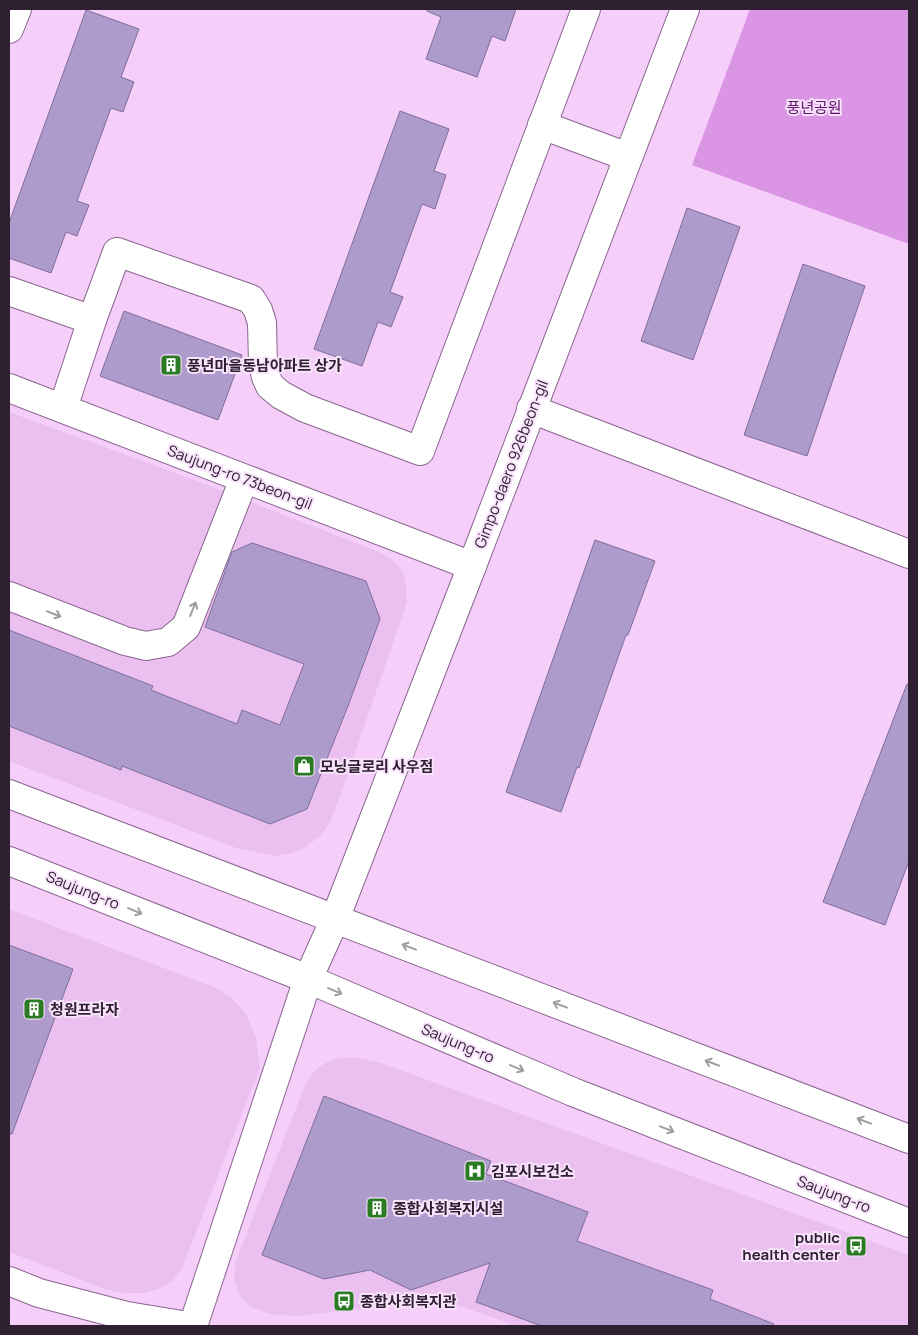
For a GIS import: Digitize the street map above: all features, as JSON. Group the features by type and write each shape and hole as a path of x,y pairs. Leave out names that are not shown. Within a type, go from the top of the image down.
{"street":[{"path":"9,29 17,9"},
{"path":"63,408 117,252 251,299 258,310 262,323 263,364 270,386 281,395 305,408 420,451 586,9"},
{"name":"Gimpo-daero 926beon-gil","path":"193,1326 308,979 335,919 472,566 684,9"},
{"path":"542,126 628,157"},
{"path":"9,291 92,320"},
{"name":"Saujung-ro 73beon-gil","path":"9,388 472,566"},
{"path":"531,409 909,554"},
{"path":"9,596 124,642 146,646 168,642 186,627 244,479"},
{"path":"9,794 909,1139"},
{"name":"Saujung-ro","path":"9,861 308,979 573,1092 909,1223"},
{"path":"9,1281 39,1293 127,1316 188,1326"}],"shaded area":[{"path":"9,412 197,481 379,552 393,560 403,572 407,602 343,788 329,824 320,836 306,847 292,853 276,856 236,848 9,761"},
{"path":"9,909 216,988 233,999 246,1014 256,1038 260,1068 182,1268 171,1282 158,1289 142,1293 123,1293 105,1289 9,1252"},
{"name":"김포시보건소","path":"340,1058 359,1058 381,1063 909,1255 909,1326 516,1326 463,1307 433,1302 296,1316 270,1314 251,1307 240,1296 234,1279 235,1263 304,1088 314,1071 327,1062"}],"green space":[{"name":"풍년공원","path":"750,9 909,9 909,244 692,165"}],"building":[{"path":"427,9 516,9 505,41 492,36 477,77 426,59 441,17 427,11"},
{"path":"86,10 139,29 121,77 134,82 123,112 111,108 77,201 89,205 77,236 66,232 51,273 9,258 9,223"},
{"path":"400,111 449,129 434,171 446,175 435,209 422,204 390,292 403,297 391,327 378,322 362,366 314,349"},
{"path":"687,208 740,227 693,360 641,341"},
{"path":"803,264 865,286 807,456 744,435"},
{"name":"풍년마을동남아파트 상가","path":"124,311 242,355 218,420 100,376"},
{"path":"595,540 655,561 561,812 506,792"},
{"path":"252,543 366,581 380,619 307,809 270,824 122,766 121,770 9,726 9,630 153,686 151,690 237,724 242,710 280,725 304,664 205,627 232,552"},
{"path":"907,684 909,684 909,861 885,925 823,902"},
{"name":"청원프라자","path":"9,945 73,969 12,1134 9,1134"},
{"path":"324,1096 491,1161 486,1174 588,1212 577,1241 713,1290 710,1299 774,1324 773,1326 542,1326 476,1302 490,1263 411,1290 370,1270 324,1279 262,1255"}],"place":[{"name":"풍년마을동남아파트 상가","path":"171,365"},
{"name":"모닝글로리 사우점","path":"304,766"},
{"name":"청원프라자","path":"34,1009"},
{"name":"김포시보건소","path":"475,1171"},
{"name":"종합사회복지시설","path":"377,1208"},
{"name":"public health center","path":"856,1246"},
{"name":"종합사회복지관","path":"344,1301"}]}
